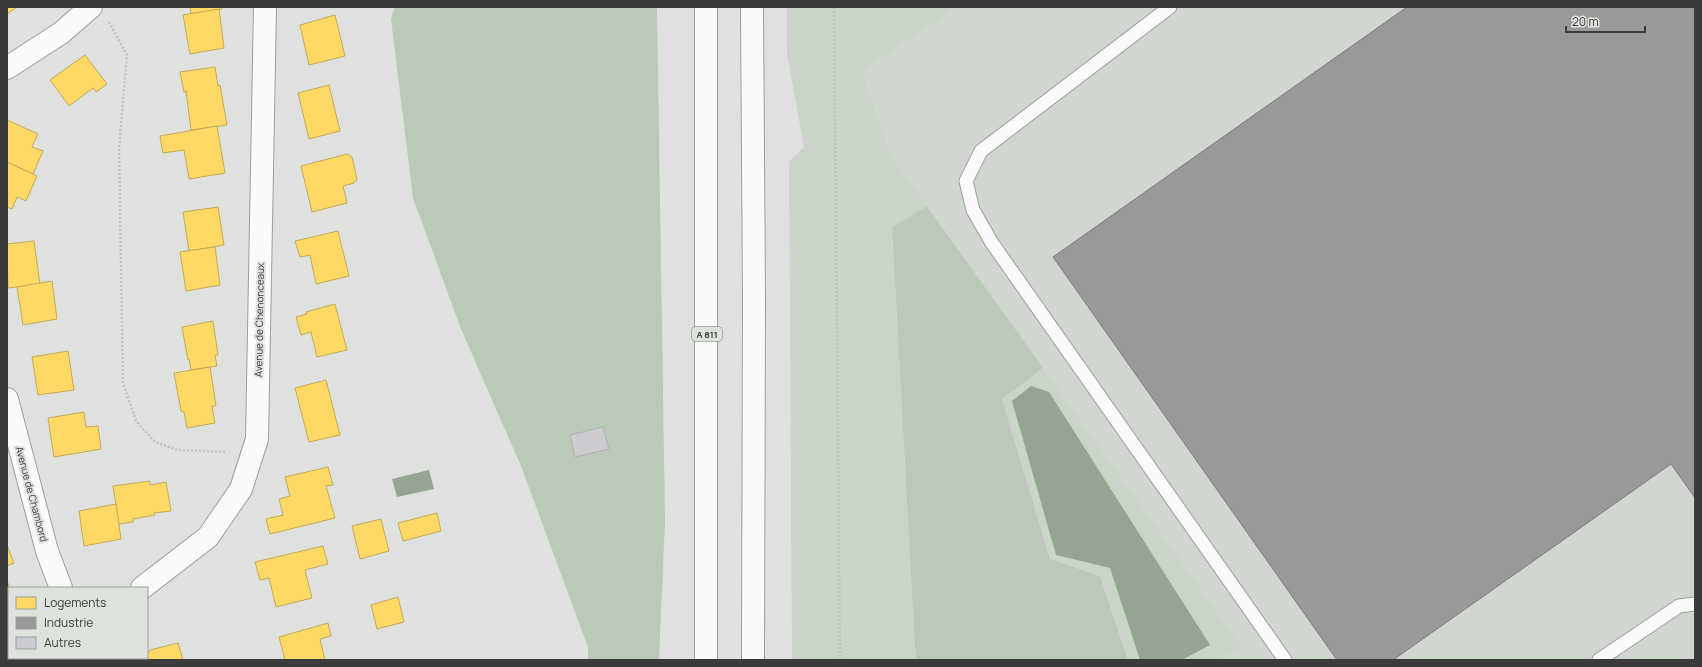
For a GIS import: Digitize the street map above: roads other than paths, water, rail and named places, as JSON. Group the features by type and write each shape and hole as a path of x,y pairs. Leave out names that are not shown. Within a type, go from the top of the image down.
{"main road":[{"path":"7,68 61,33 91,7"},
{"name":"Avenue de Chenonceaux","path":"143,587 208,537 241,489 257,439 265,7"},
{"name":"A 811","path":"706,7 706,660"},
{"path":"752,7 754,299 753,660"},
{"name":"Avenue de Chambord","path":"7,399 47,551 61,587"}],"lane":[{"path":"1170,7 981,151 966,181 973,210 992,243 1285,660"},
{"path":"1599,660 1678,606 1695,604"}]}
